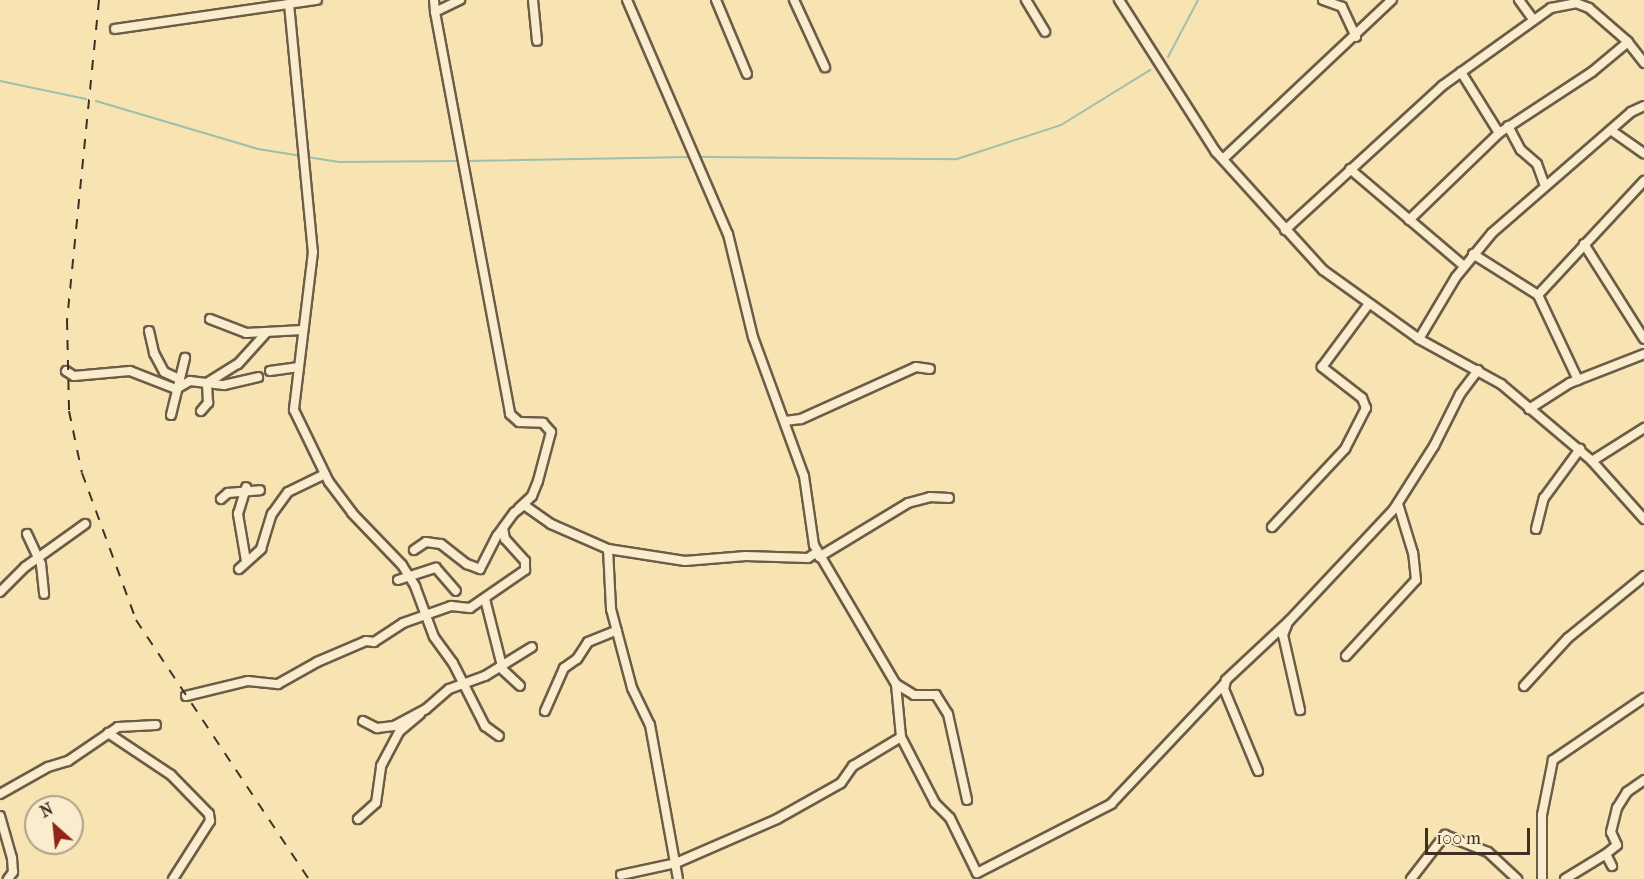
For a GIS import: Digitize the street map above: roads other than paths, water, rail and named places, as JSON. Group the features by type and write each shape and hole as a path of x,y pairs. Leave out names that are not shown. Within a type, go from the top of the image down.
{"street":[{"path":"115,29 317,0"},
{"path":"414,550 426,542 441,544 467,564 480,569 503,528 535,488 551,432 543,423 519,422 510,414 434,0"},
{"path":"435,12 460,0"},
{"path":"533,0 537,41"},
{"path":"716,0 747,74"},
{"path":"794,0 825,67"},
{"path":"1026,0 1045,32"},
{"path":"1119,0 1223,159 1323,270 1368,305 1419,339 1501,384 1580,449 1644,519"},
{"path":"1323,0 1342,7 1356,37"},
{"path":"1223,159 1356,37 1392,0"},
{"path":"1519,0 1533,19"},
{"path":"629,1 695,162 728,234 753,337 806,483 818,554 896,684 901,737 935,803 950,818 977,873 1111,804 1224,684 1289,621 1398,504 1434,446 1460,394 1478,370"},
{"path":"289,4 313,252 294,410 325,474 352,513 382,541 410,578 425,615 484,726 498,736"},
{"path":"1285,230 1350,169 1461,72 1533,19 1557,6 1580,4 1641,51 1644,63"},
{"path":"1409,220 1499,133 1592,72 1628,42"},
{"path":"1461,72 1499,133"},
{"path":"1419,339 1473,254 1545,186 1644,106"},
{"path":"1508,126 1521,150 1537,164 1545,186"},
{"path":"1612,131 1644,153"},
{"path":"1350,169 1464,266"},
{"path":"1538,295 1644,181"},
{"path":"1584,244 1641,326 1644,339"},
{"path":"1473,254 1538,295 1578,380"},
{"path":"1272,527 1346,449 1366,408 1362,398 1322,367 1368,305"},
{"path":"210,319 233,330 266,333 303,330"},
{"path":"149,331 154,353 164,372 177,378"},
{"path":"207,383 238,364 266,333"},
{"path":"1529,409 1578,380 1644,354"},
{"path":"171,415 177,378 184,357"},
{"path":"270,371 299,367"},
{"path":"785,422 801,419 916,367 930,369"},
{"path":"66,371 74,376 130,371 176,389"},
{"path":"176,389 190,381 233,384 258,377"},
{"path":"201,411 208,403 207,383"},
{"path":"1592,461 1644,428"},
{"path":"1536,529 1544,498 1580,449"},
{"path":"239,569 261,549 268,523 288,492 325,474"},
{"path":"245,490 238,514 246,561"},
{"path":"221,499 228,493 260,490"},
{"path":"519,508 524,505 551,524 608,549 685,561 746,556 808,558 908,503 930,497 949,498"},
{"path":"1346,656 1416,579 1413,553 1398,504"},
{"path":"0,592 85,524"},
{"path":"186,696 248,681 278,684 317,662 366,641 374,642 396,627 425,615 450,606 470,608 525,570 525,561 505,539 503,528"},
{"path":"27,534 39,559 44,594"},
{"path":"608,549 610,609 632,688 650,725 678,879"},
{"path":"398,580 436,568 456,591"},
{"path":"1524,686 1568,638 1644,576"},
{"path":"485,599 502,666 520,686"},
{"path":"1289,621 1283,635 1300,710"},
{"path":"545,711 564,668 577,659 588,642 617,630"},
{"path":"358,819 376,804 381,766 400,730 462,682 472,682 532,647"},
{"path":"896,684 914,695 934,693 948,714 967,800"},
{"path":"1224,684 1258,771"},
{"path":"1542,879 1542,815 1553,759 1644,698"},
{"path":"363,721 386,729 426,709"},
{"path":"0,794 48,767 68,761 118,727 156,725"},
{"path":"108,733 171,775 209,814 210,821 173,879"},
{"path":"621,875 676,863 777,819 841,783 853,766 901,737"},
{"path":"1565,879 1617,845 1611,832 1620,801 1644,780"},
{"path":"0,816 12,858 13,872 8,879"},
{"path":"1411,879 1445,835 1488,852 1517,879"},
{"path":"1606,854 1612,866"}],"waterway":[{"path":"1168,57 1198,0"},
{"path":"465,161 705,157 957,159 1061,125 1150,70"},
{"path":"0,81 86,99"},
{"path":"96,101 258,149 301,156"},
{"path":"307,157 338,162 460,161"}],"railway":[{"path":"99,0 67,320 69,411 82,473 136,620 309,879"}]}
